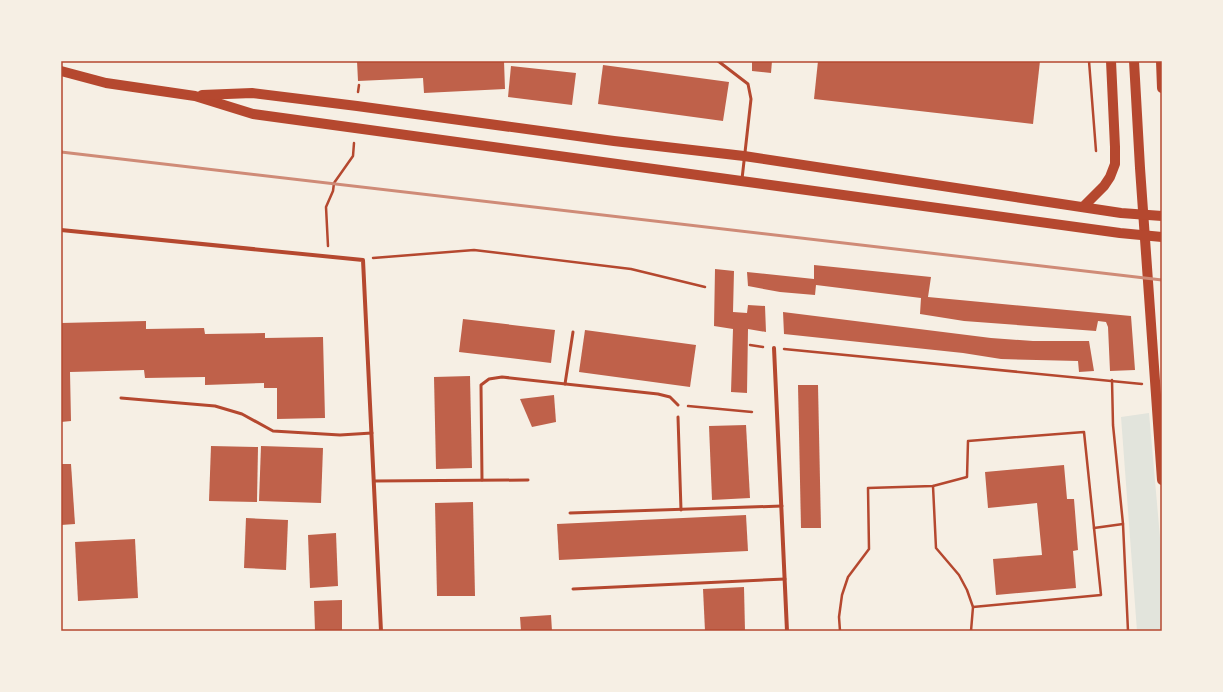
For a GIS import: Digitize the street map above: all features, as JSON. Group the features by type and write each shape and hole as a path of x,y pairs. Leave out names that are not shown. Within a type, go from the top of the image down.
{"main road":[{"path":"1084,206 1104,186 1110,177 1115,164 1111,61"},
{"path":"1134,61 1162,480"},
{"path":"1161,61 1162,88"},
{"path":"61,71 106,83 195,96 253,114 1120,233 1162,237"},
{"path":"195,96 252,93 357,106 614,141 744,156 1084,206 1121,213 1162,216"}],"street":[{"path":"61,230 363,260 381,631"},
{"path":"774,348 787,631"}],"lane":[{"path":"718,61 748,84 751,99 741,180"},
{"path":"565,384 573,332"},
{"path":"482,480 481,385 488,379 502,377 658,394 670,397 678,405"},
{"path":"121,398 215,406 242,414 273,430 340,435 372,433"},
{"path":"678,417 681,510"},
{"path":"374,481 528,480"},
{"path":"570,513 782,506"},
{"path":"573,589 785,579"}],"path":[{"path":"1089,61 1096,151"},
{"path":"357,106 359,85"},
{"path":"328,245 326,207 333,191 334,183 354,156 356,127"},
{"path":"363,260 387,256 474,250 631,269 706,286"},
{"path":"774,348 1112,380 1148,385"},
{"path":"1112,380 1113,425 1123,524 1128,631"},
{"path":"678,405 752,412"},
{"path":"840,631 839,617 842,595 848,577 869,549 868,488 933,486 967,476 968,441 1084,432 1101,595 973,607"},
{"path":"933,486 936,548 959,575 967,590 973,607 971,631"},
{"path":"1094,528 1123,524"}],"shaded area":[{"path":"1149,413 1162,560 1162,631 1137,631 1121,417"}],"building":[{"path":"357,61 504,61 505,89 424,93 423,78 358,81"},
{"path":"752,61 772,61 771,73 752,71"},
{"path":"818,61 1040,61 1033,124 814,99"},
{"path":"603,65 729,82 723,121 598,104"},
{"path":"511,66 576,73 572,105 508,97"},
{"path":"814,265 931,277 928,297 1131,316 1135,370 1110,371 1108,327 1106,322 1098,321 1096,331 964,321 920,314 921,298 816,285 815,295 780,292 748,286 747,272 814,279"},
{"path":"715,269 734,271 733,312 747,313 748,305 765,306 766,332 748,329 747,393 731,392 733,329 714,326"},
{"path":"783,312 991,338 1033,341 1089,341 1094,371 1079,372 1078,361 1001,359 963,353 784,334"},
{"path":"463,319 555,330 551,363 459,352"},
{"path":"146,321 146,329 204,328 205,334 265,333 265,338 323,337 325,418 277,419 277,388 264,388 264,383 205,385 205,377 145,378 144,370 70,372 71,421 61,422 61,323"},
{"path":"585,330 696,345 690,387 579,372"},
{"path":"470,376 472,468 436,469 434,377"},
{"path":"798,385 818,385 821,528 801,528"},
{"path":"554,395 556,422 532,427 520,399"},
{"path":"746,425 750,498 712,500 709,426"},
{"path":"211,446 258,447 257,502 209,501"},
{"path":"261,446 323,448 321,503 259,501"},
{"path":"61,464 71,464 75,524 61,525"},
{"path":"1064,465 1067,499 1074,499 1078,550 1073,551 1076,588 996,595 993,559 1042,555 1037,503 988,508 985,472"},
{"path":"473,502 475,596 437,596 435,503"},
{"path":"746,515 748,551 559,560 557,524"},
{"path":"246,518 288,520 286,570 244,568"},
{"path":"336,533 338,586 310,588 308,535"},
{"path":"135,539 138,598 78,601 75,542"},
{"path":"744,587 745,631 705,631 703,589"},
{"path":"342,600 342,631 315,631 314,601"},
{"path":"551,615 552,631 521,631 520,617"}],"railway":[{"path":"61,152 1162,280"}]}
